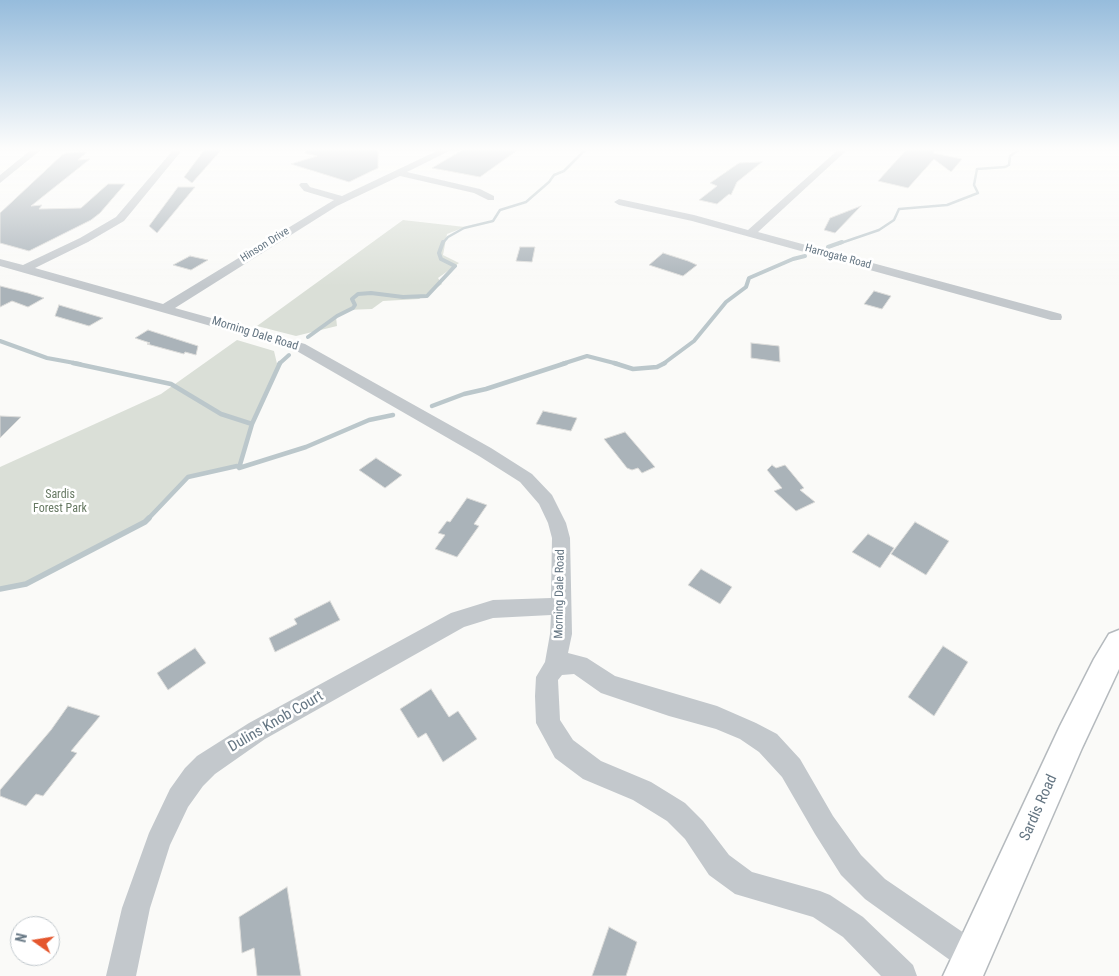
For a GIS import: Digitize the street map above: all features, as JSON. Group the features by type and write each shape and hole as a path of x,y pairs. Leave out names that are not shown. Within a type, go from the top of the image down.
{"main road":[{"name":"Sardis Road","path":"968,966 1071,737 1104,668 1119,643"}],"street":[{"path":"24,269 84,240 120,219 140,195"},
{"path":"325,195 342,199"},
{"name":"Hinson Drive","path":"166,308 352,195"},
{"path":"485,195 491,198"},
{"path":"751,233 794,195"},
{"name":"Harrogate Road","path":"619,202 659,209 751,233 1056,318"},
{"name":"Morning Dale Road","path":"0,262 286,342 304,349 485,452 526,478 546,500 557,523 562,552 561,634 556,666 547,677 546,696 548,723 564,749 592,770 642,792 676,812 694,830 719,865 745,884 820,905 853,927 902,976"},
{"name":"Dulins Knob Court","path":"121,976 136,908 158,842 179,798 194,777 206,765 257,731 458,619 493,609 561,606"},
{"path":"556,666 568,663 579,665 609,685 669,705 717,718 748,731 768,743 791,768 851,865 875,889 968,966"}],"green space":[{"path":"403,220 465,227 447,234 443,255 459,263 438,278 442,284 419,299 383,301 372,309 346,310 336,317 337,326 296,336 257,326"},
{"name":"Sardis Forest Park","path":"237,340 274,351 278,368 252,424 239,468 237,466 189,477 145,522 26,584 0,589 0,467 161,394"}],"building":[{"path":"20,195 45,195 31,206 42,205 39,209 81,208 96,195 116,195 100,213 91,220 29,251 0,243 0,213"},
{"path":"172,195 189,195 157,233 149,226"},
{"path":"706,195 728,195 717,204 699,200"},
{"path":"861,206 835,233 824,230 830,218"},
{"path":"520,247 535,247 532,262 516,261"},
{"path":"663,253 697,265 683,276 649,265"},
{"path":"190,256 208,260 191,270 173,265"},
{"path":"0,286 44,298 28,307 12,301 0,307"},
{"path":"874,291 891,296 882,309 864,304"},
{"path":"59,305 103,318 89,326 55,316"},
{"path":"148,330 198,346 196,355 185,352 184,354 147,344 150,343 135,338"},
{"path":"751,343 779,346 780,362 751,358"},
{"path":"543,411 577,418 571,431 536,424"},
{"path":"0,416 21,417 0,438"},
{"path":"625,432 655,467 642,473 638,468 632,470 627,468 604,439"},
{"path":"376,458 402,475 385,488 359,470"},
{"path":"772,465 776,468 785,465 804,488 800,490 815,502 796,511 774,491 782,488 767,470"},
{"path":"467,498 487,505 474,524 479,526 457,557 435,549 445,535 438,533 447,521 450,522"},
{"path":"915,522 949,541 926,575 891,554"},
{"path":"868,534 894,548 880,568 852,552"},
{"path":"701,569 732,587 720,604 688,585"},
{"path":"330,601 340,620 275,652 269,638 297,624 294,619"},
{"path":"943,646 968,662 934,716 908,697"},
{"path":"195,648 206,663 168,690 157,673"},
{"path":"431,689 449,717 458,711 477,739 443,762 426,733 418,738 400,709"},
{"path":"68,706 100,716 71,751 77,753 43,796 36,794 26,806 0,796 0,790 51,730"},
{"path":"287,887 301,976 257,976 254,948 242,953 239,917"},
{"path":"609,927 637,942 626,976 592,976"}],"waterway":[{"path":"442,243 448,237 464,228 493,221 500,210 526,202 535,195"},
{"path":"838,244 879,230 894,220 899,209 947,205 974,195"},
{"path":"828,247 842,242"},
{"path":"308,337 337,316 353,308 355,305 352,299 358,294 371,293 403,297 427,296 455,266 441,259 439,253 442,243"},
{"path":"663,364 694,341 726,302 746,287 749,278 793,259 805,256"},
{"path":"0,341 47,358 80,364"},
{"path":"280,363 289,355"},
{"path":"562,364 587,356 618,364"},
{"path":"73,363 171,384 221,414 252,424"},
{"path":"252,424 280,363"},
{"path":"432,406 464,394 486,389 566,363"},
{"path":"614,363 633,369 657,367 663,364"},
{"path":"239,468 306,447 369,420 393,415"},
{"path":"239,468 252,424"},
{"path":"148,519 188,477 237,466 239,468"},
{"path":"0,589 26,584 148,519"}]}
